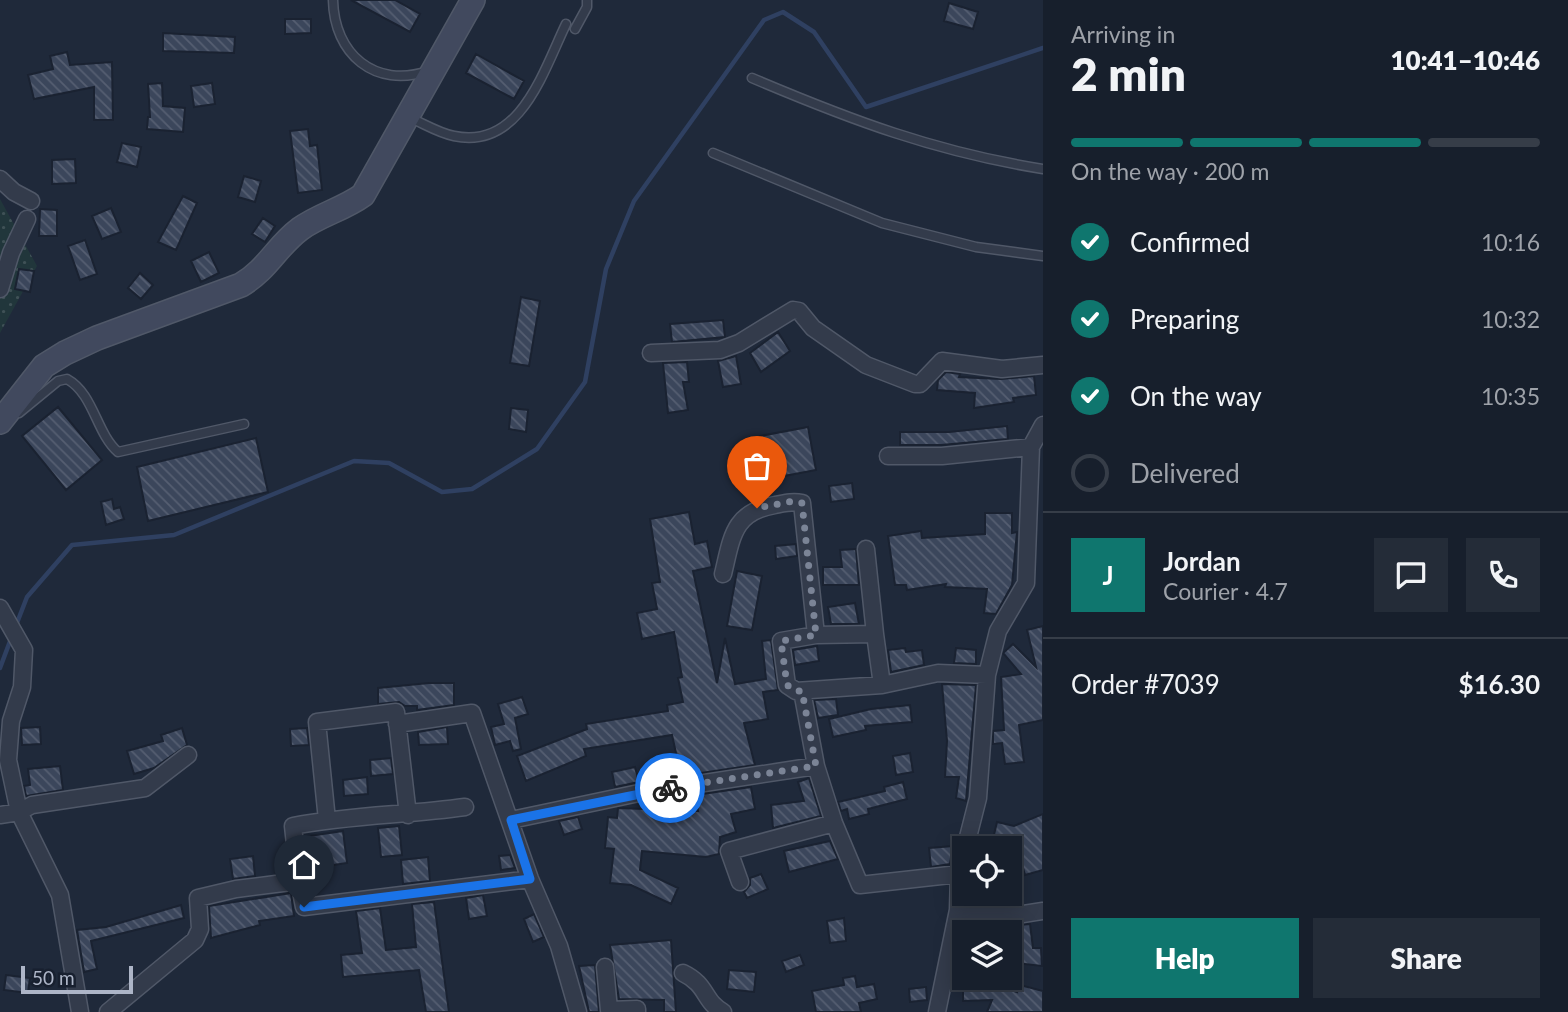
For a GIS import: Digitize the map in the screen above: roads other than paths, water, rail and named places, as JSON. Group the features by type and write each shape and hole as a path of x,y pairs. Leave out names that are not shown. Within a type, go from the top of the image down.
{"street":[{"path":"0,424 44,366 97,338 241,285 260,274 303,226 346,207 363,195 473,0"},
{"path":"0,179 14,192 31,201"},
{"path":"0,289 11,253 27,219"},
{"path":"650,353 720,350 739,343 793,310 799,311 813,328 866,365 915,384 920,384 942,361 1002,369 1043,365"},
{"path":"969,836 978,798 987,675 998,631 1026,583 1035,460 1043,425"},
{"path":"888,456 1035,460"},
{"path":"723,574 731,539 747,513 757,508 794,501 802,503 816,635"},
{"path":"866,549 882,685"},
{"path":"2,612 24,650 22,687 11,721 8,760 19,813 60,895 80,1012"},
{"path":"875,634 816,635 781,641 787,685 796,691 802,691 882,685 938,673 987,675"},
{"path":"802,691 816,766 834,823 860,885 952,875"},
{"path":"327,820 317,722 396,712 408,815"},
{"path":"397,724 472,713 530,879 559,946 578,1012"},
{"path":"0,815 19,813 32,804 145,788 187,755"},
{"path":"511,820 639,793 816,766"},
{"path":"465,807 408,815 327,820 293,826 304,907 530,879"},
{"path":"740,882 727,846 834,823"},
{"path":"108,1012 195,940 200,929 198,898 236,889 299,881"},
{"path":"937,1012 958,906"},
{"path":"958,910 1011,916 1043,911"},
{"path":"605,967 609,1010 637,1009 637,1012"},
{"path":"683,973 699,980 714,1007 723,1012"}],"lane":[{"path":"333,0 338,33 348,51 364,65 387,77 409,78 434,69"},
{"path":"576,29 587,6 587,0"},
{"path":"408,117 452,136 478,139 501,131 524,108 566,24"},
{"path":"752,78 834,113 905,139 979,159 1043,169"},
{"path":"713,153 882,223 976,247 1043,256"},
{"path":"0,424 58,381 67,379 73,382 94,412 106,442 118,452 244,424"}],"waterway":[{"path":"15,628 27,597 72,545 174,535 354,461 389,463 442,492 472,489 537,449 585,382 606,269 634,201 764,20 783,12 814,32 866,107 1043,48"},
{"path":"0,668 12,636"}]}
